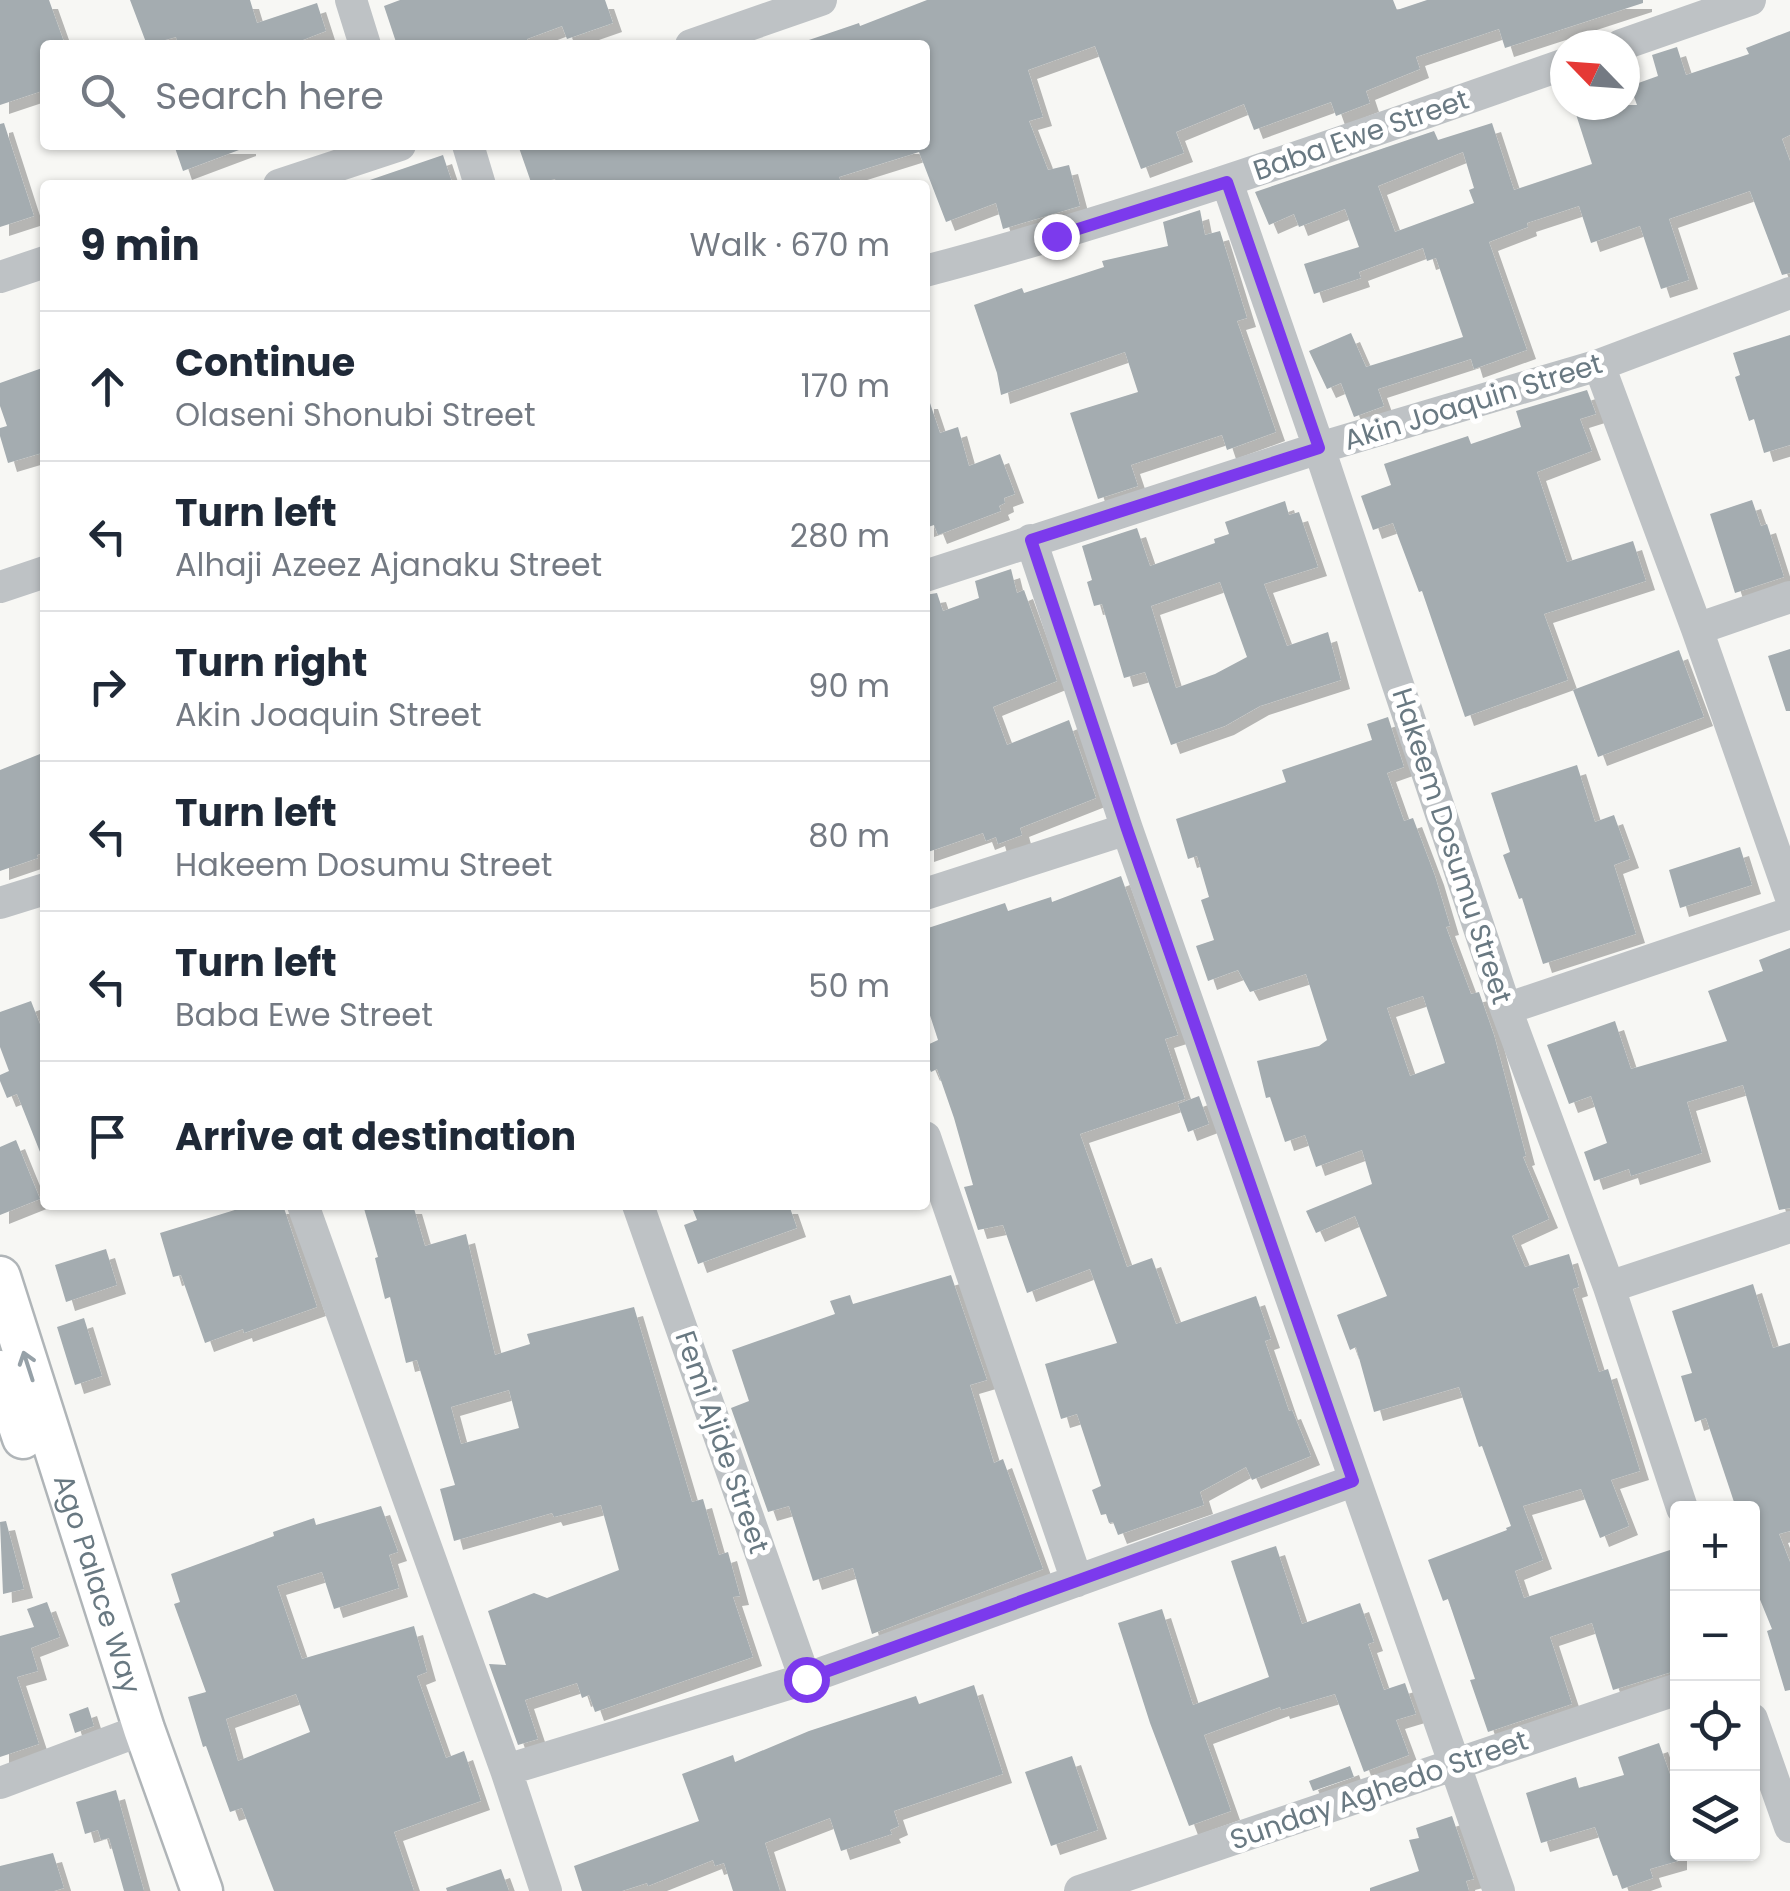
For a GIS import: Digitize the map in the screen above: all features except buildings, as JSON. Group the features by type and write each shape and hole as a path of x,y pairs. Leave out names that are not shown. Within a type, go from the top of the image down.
{"main road":[{"name":"Ago Palace Way","path":"0,1277 134,1732 174,1891"},
{"name":"Ago Palace Way","path":"0,1371 134,1732 202,1891"}],"street":[{"path":"351,0 363,40"},
{"path":"705,40 821,0"},
{"path":"1640,38 1750,0"},
{"name":"Baba Ewe Street","path":"930,270 1056,236 1227,182 1550,69"},
{"path":"294,180 382,150"},
{"path":"470,150 478,180"},
{"name":"Hakeem Dosumu Street","path":"1227,182 1506,1010 1609,1288 1680,1501"},
{"path":"0,277 40,264"},
{"name":"Akin Joaquin Street","path":"930,574 1319,448 1599,366 1790,294"},
{"path":"1599,366 1790,895"},
{"path":"1031,540 1127,829 1498,1891"},
{"path":"0,587 40,574"},
{"path":"1697,629 1790,596"},
{"path":"930,892 1127,829"},
{"path":"0,903 40,890"},
{"path":"1506,1010 1790,913"},
{"path":"930,1152 1078,1581"},
{"path":"305,1210 546,1891"},
{"name":"Femi Ajide Street","path":"640,1210 806,1679"},
{"path":"1609,1288 1790,1226"},
{"path":"506,1770 806,1679 1353,1481"},
{"name":"Sunday Aghedo Street","path":"1080,1891 1670,1692"},
{"path":"0,1783 134,1732"},
{"path":"1760,1741 1790,1827"}],"route":[{"path":"806,1679 1353,1481 1031,540 1319,448 1227,182 1056,236"}]}
